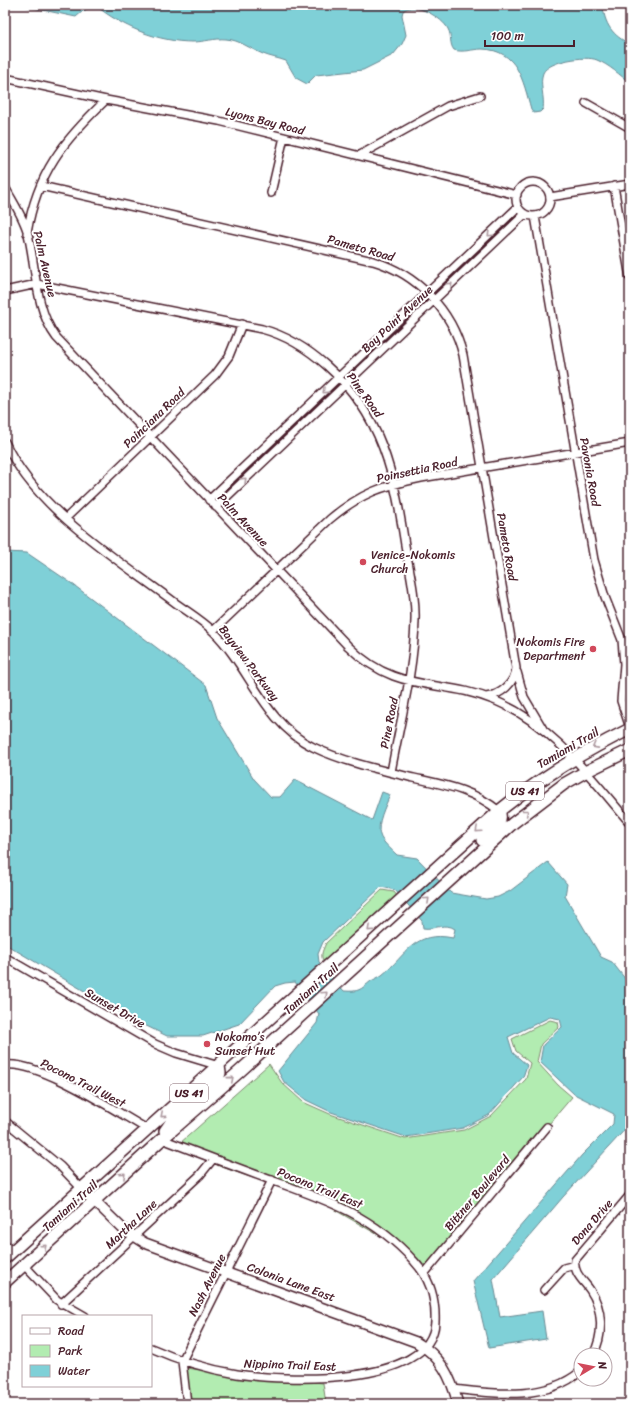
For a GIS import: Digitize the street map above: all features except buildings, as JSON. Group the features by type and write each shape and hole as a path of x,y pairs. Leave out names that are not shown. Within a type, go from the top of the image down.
{"main road":[{"name":"Tamiami Trail","path":"7,1251 219,1066 499,811 534,784 573,758 630,729"},
{"name":"Tamiami Trail","path":"5,1282 162,1139 308,1010 444,884 528,810 585,772 630,750"},
{"path":"444,884 457,864 498,825 501,819 499,811"},
{"path":"162,1139 167,1127 174,1118 217,1081 220,1073 219,1066"}],"street":[{"name":"Lyons Bay Road","path":"5,78 106,100 214,119 517,195"},
{"path":"360,155 448,106 480,96"},
{"path":"27,233 32,211 41,186 51,163 61,146 106,100"},
{"path":"586,103 630,128"},
{"path":"271,193 284,137"},
{"path":"531,183 536,183 545,188 550,197 548,207 540,214 535,216 525,214 518,207 517,195 522,186 531,183"},
{"path":"550,197 630,184"},
{"name":"Pameto Road","path":"41,186 373,261 406,275 428,293 451,323 461,346 516,668 524,696 546,732"},
{"path":"614,186 628,257 630,278"},
{"name":"Palm Avenue","path":"5,187 27,233 37,284 53,333 276,571 360,658 381,672 408,682 486,697 516,711 546,732 573,758 630,823"},
{"name":"Bay Point Avenue","path":"209,500 518,207"},
{"name":"Bay Point Avenue","path":"216,507 346,382 525,214"},
{"name":"Pavonia Road","path":"535,216 596,571 622,640 624,664 621,701 630,729"},
{"name":"Pine Road","path":"5,291 37,284 272,331 290,339 316,356 346,382 376,429 387,457 394,483 412,587 415,617 408,682 391,772"},
{"name":"Poinciana Road","path":"66,518 220,369 229,356 242,324"},
{"name":"Bayview Parkway","path":"5,442 23,473 66,518 213,631 275,717 289,731 305,742 323,751 391,772 468,791 486,800 499,811"},
{"name":"Poinsettia Road","path":"213,631 345,506 374,490 394,483 630,443"},
{"path":"486,697 499,693 511,683 516,676 516,668"},
{"name":"Sunset Drive","path":"5,957 155,1044 176,1053 219,1066"},
{"name":"Pocono Trail West","path":"5,1065 23,1066 51,1077 70,1086 147,1130"},
{"path":"5,1121 60,1166 81,1188"},
{"name":"Bittner Boulevard","path":"424,1274 547,1127"},
{"name":"Pocono Trail East","path":"162,1139 329,1201 361,1216 400,1247 415,1262 424,1274 431,1290 435,1319 434,1333 425,1347"},
{"name":"Martha Lane","path":"61,1304 200,1175 213,1158"},
{"name":"Nash Avenue","path":"182,1360 272,1180"},
{"name":"Colonia Lane East","path":"81,1188 123,1229 134,1237 156,1247 227,1271 402,1335 425,1347 440,1361 454,1389 458,1404"},
{"name":"Dona Drive","path":"596,1347 600,1334 599,1310 596,1300 578,1275 575,1265 577,1257 630,1195"},
{"path":"24,1265 61,1304 83,1315"},
{"name":"Dona Drive","path":"544,1290 564,1268 575,1265"},
{"name":"Nippino Trail East","path":"152,1348 182,1360 238,1374 287,1378 332,1378 362,1374 395,1365 414,1356 425,1347"},
{"path":"182,1360 187,1404"},
{"path":"454,1389 510,1395 561,1384 573,1376"}],"green space":[{"path":"382,890 394,892 398,897 326,965 322,959 322,952 326,943"},
{"path":"550,1020 558,1022 559,1027 541,1044 537,1062 558,1085 572,1097 425,1270 387,1240 321,1202 219,1166 179,1144 269,1064 282,1083 303,1102 330,1114 405,1139 464,1130 491,1116 526,1079 530,1063 516,1051 512,1039"},
{"path":"185,1368 323,1383 326,1404 190,1404"}],"water":[{"path":"19,5 95,5 83,11 76,17"},
{"path":"95,5 603,5 605,18 610,29 630,44 630,83 610,67 597,60 585,58 559,62 546,69 543,73 543,109 540,112 534,113 531,109 525,88 517,69 504,55 494,51 482,49 464,51 454,50 448,29 440,20 421,9 408,8 403,11 402,15 406,35 402,44 393,55 363,70 316,75 307,84 296,78 286,61 263,54 236,41 222,39 197,42 180,41 154,36 141,32 117,20"},
{"path":"5,552 27,553 71,583 206,685 217,718 254,779 271,797 280,797 295,780 372,820 382,792 390,795 380,820 379,831 381,838 397,855 417,858 451,893 486,899 498,897 510,891 548,862 567,884 565,896 601,957 612,962 630,985 630,1124 563,1197 493,1279 500,1317 542,1311 546,1339 489,1348 473,1281 582,1155 613,1124 614,1114 574,1094 540,1062 543,1045 562,1027 560,1019 550,1017 508,1037 513,1053 527,1065 523,1077 489,1115 463,1128 406,1137 331,1112 306,1100 284,1082 278,1071 317,1023 319,1014 295,982 275,986 239,1024 203,1036 167,1036 130,1018 5,944","holes":["381,887 395,890 422,921 423,928 443,926 451,927 455,929 453,938 439,936 420,941 405,952 382,975 359,990 344,991 319,962 318,954 323,942"]}],"place":[{"name":"Venice-Nokomis Church","path":"363,562"},
{"name":"Nokomis Fire Department","path":"593,649"},
{"name":"Nokomo’s Sunset Hut","path":"207,1044"}]}
